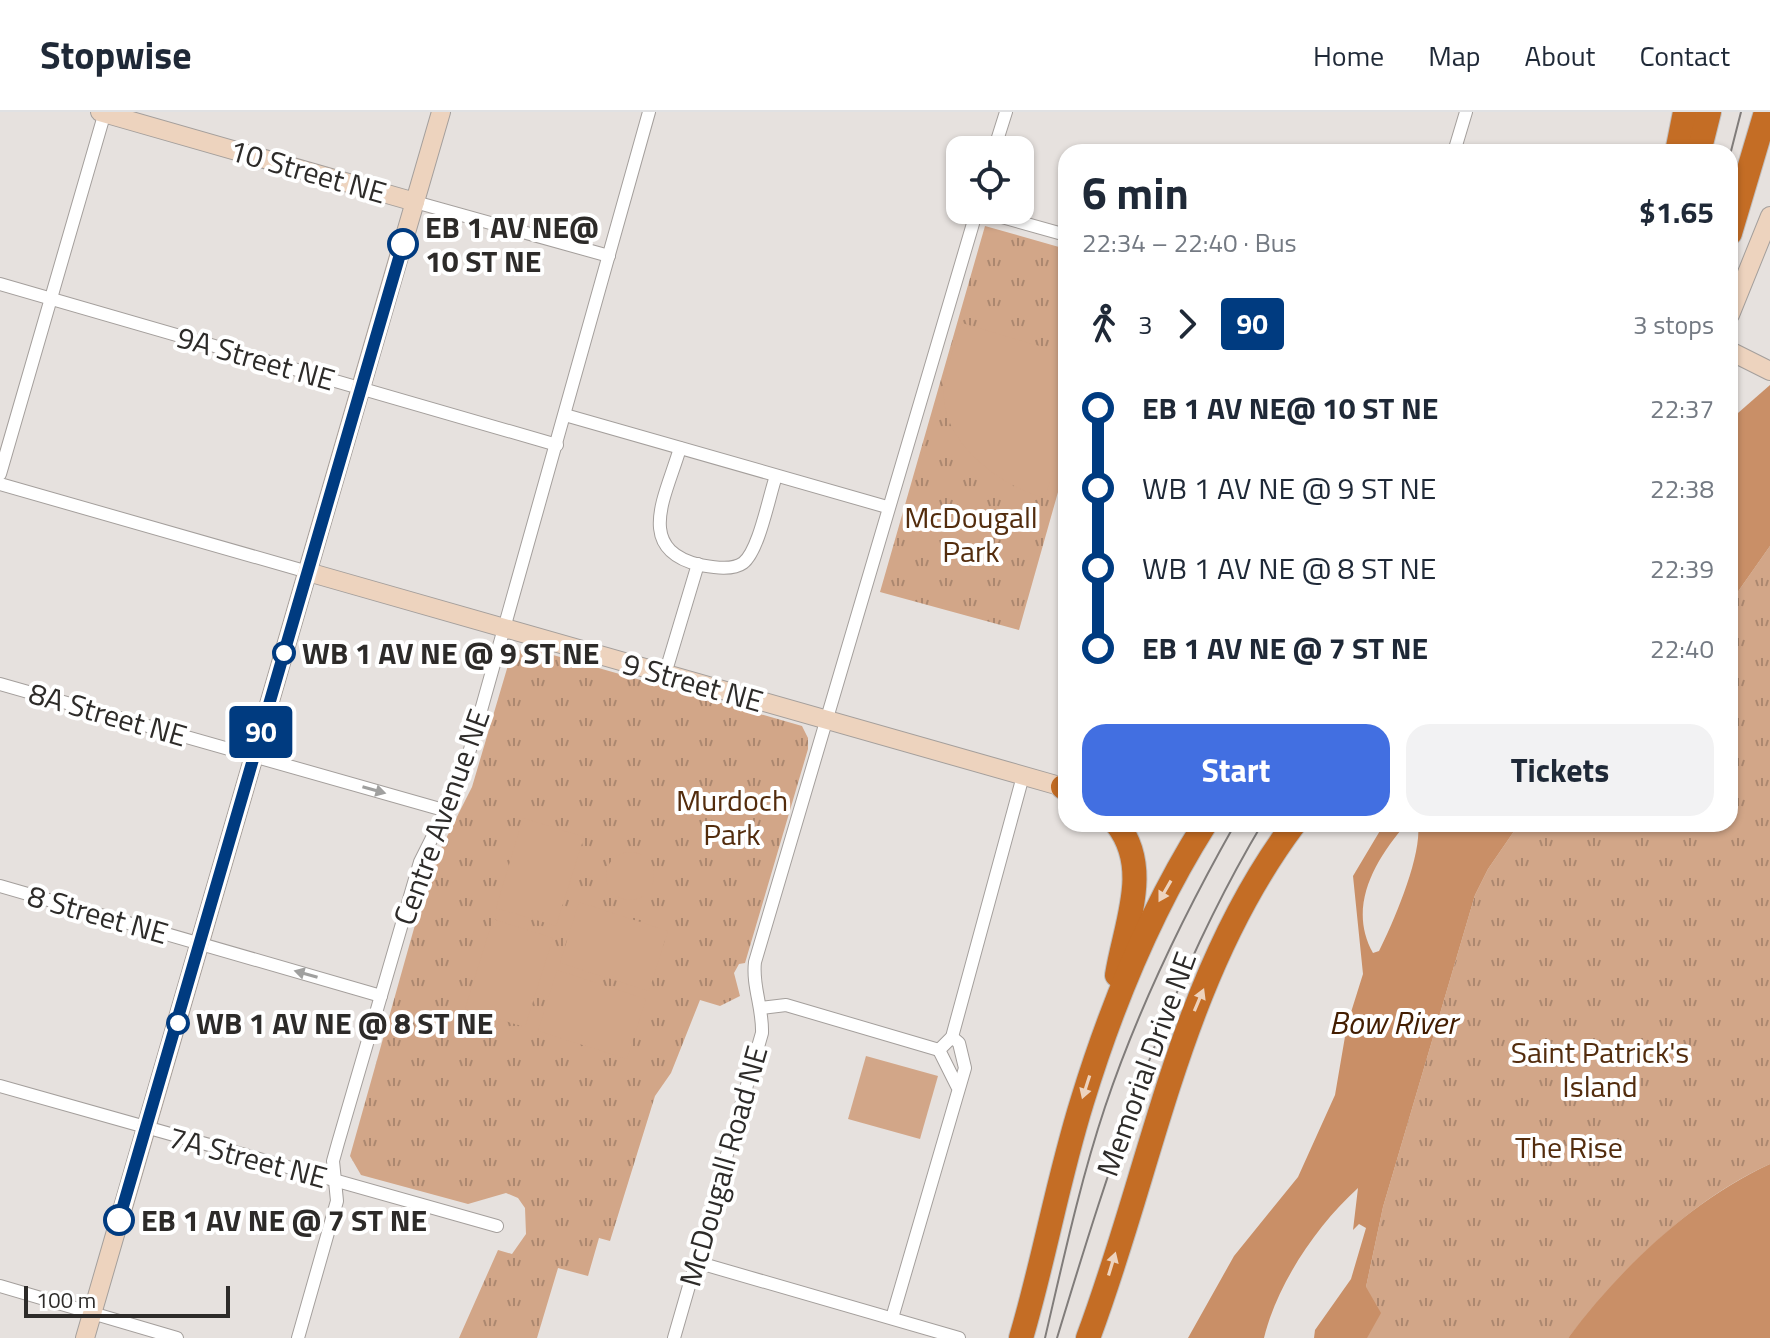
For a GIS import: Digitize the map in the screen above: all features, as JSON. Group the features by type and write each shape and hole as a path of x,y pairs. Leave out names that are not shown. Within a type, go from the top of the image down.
{"highway":[{"path":"1679,144 1685,112"},
{"path":"1701,144 1709,112"},
{"path":"1738,206 1766,112"},
{"path":"1110,1013 1136,868 1129,842 1122,832"},
{"name":"Memorial Drive NE","path":"1021,1338 1081,1104 1110,1013 1159,902 1200,832"},
{"name":"Memorial Drive NE","path":"1088,1338 1186,1031 1229,934 1289,832"}],"street":[{"path":"0,474 103,112"},
{"name":"10 Street NE","path":"103,112 609,256"},
{"path":"85,1338 441,112"},
{"name":"Centre Avenue NE","path":"298,1338 337,1201 333,1161 420,862 462,778 649,112"},
{"path":"998,136 1006,112"},
{"path":"1456,144 1466,112"},
{"path":"1738,295 1770,216"},
{"name":"McDougall Road NE","path":"674,1338 759,1043 761,1008 753,978 755,962 973,224"},
{"path":"1027,224 1058,233"},
{"name":"9A Street NE","path":"0,284 557,445"},
{"path":"1738,355 1770,371"},
{"path":"565,415 887,507"},
{"path":"680,448 658,525 660,540 667,549 698,564 727,568 743,563 754,548 776,476"},
{"name":"9 Street NE","path":"0,484 1058,786"},
{"path":"665,674 698,564"},
{"name":"8A Street NE","path":"0,684 447,811"},
{"path":"939,1050 952,1037 1023,776"},
{"name":"8 Street NE","path":"0,886 381,996"},
{"path":"761,1008 786,1005 939,1050 957,1086"},
{"path":"892,1318 957,1086 965,1068 959,1043 952,1037"},
{"name":"7A Street NE","path":"0,1086 497,1226"},
{"path":"696,1262 959,1338"},
{"path":"0,1286 177,1338"}],"green space":[{"name":"McDougall Park","path":"985,226 1058,247 1058,492 1019,630 880,592"},
{"path":"962,323 1058,352 1058,452 1045,498 992,472 962,443 951,426 945,407 944,388"},
{"name":"Saint Patrick's Island","path":"1770,546 1770,1164 1712,1197 1659,1239 1568,1338 1325,1338 1366,1287 1383,1207 1475,895 1488,869 1513,832 1738,832 1738,592"},
{"name":"Murdoch Park","path":"525,647 802,726 808,738 808,749 745,963 739,964 734,973 740,996 720,1006 700,1000 671,1073 655,1096 610,1241 599,1238 588,1276 558,1268 537,1338 459,1338 498,1250 512,1254 526,1234 525,1208 518,1198 506,1193 468,1204 361,1175 350,1156 431,868 472,787 511,655"},
{"path":"523,818 584,837 556,926 496,908"},
{"path":"630,852 647,859 654,876 647,893 630,900 613,893 606,876 613,859"},
{"path":"579,902 668,931 649,991 560,963"},
{"path":"493,919 553,938 525,1027 465,1009"},
{"path":"557,970 646,999 627,1059 538,1031"},
{"path":"866,1056 938,1076 920,1139 848,1119"}],"water":[{"path":"1770,385 1770,546 1738,592 1738,413"},
{"name":"Bow River","path":"1379,832 1400,832 1375,869 1364,901 1366,936 1373,953 1379,951 1406,888 1416,853 1418,832 1513,832 1488,869 1475,895 1383,1207 1366,1287 1381,1313 1367,1338 1314,1338 1315,1330 1351,1279 1366,1228 1359,1224 1353,1230 1358,1188 1328,1219 1300,1257 1278,1297 1264,1338 1188,1338 1234,1256 1298,1177 1335,1095 1347,1025 1363,974 1353,876"},
{"path":"1770,1164 1770,1338 1568,1338 1611,1286 1659,1239 1712,1197"}],"tram line":[{"path":"1733,144 1741,112"},
{"path":"1045,1338 1072,1222 1118,1070 1163,962 1231,832"},
{"path":"1057,1338 1120,1140 1169,1010 1197,947 1258,832"}],"bus line":[{"name":"90","path":"119,1220 403,244"}],"place":[{"name":"EB 1 AV NE@ 10 ST NE","path":"403,244"},
{"name":"WB 1 AV NE @ 9 ST NE","path":"284,653"},
{"name":"WB 1 AV NE @ 8 ST NE","path":"178,1023"},
{"name":"EB 1 AV NE @ 7 ST NE","path":"119,1220"}],"park label":[{"name":"The Rise","path":"1569,1147"}]}
